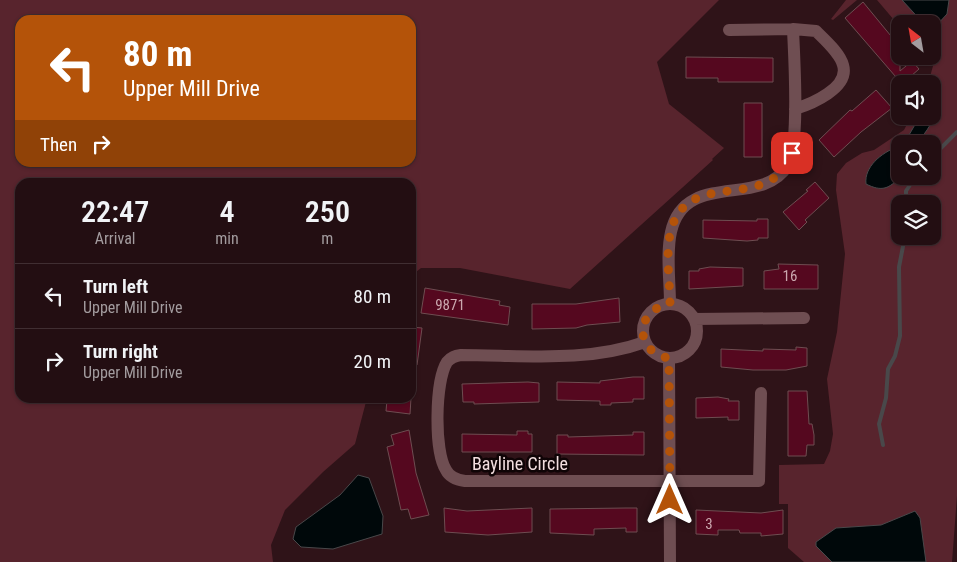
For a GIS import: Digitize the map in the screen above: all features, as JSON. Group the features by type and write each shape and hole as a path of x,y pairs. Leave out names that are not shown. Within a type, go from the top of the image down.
{"street":[{"path":"670,304 669,243 676,218 685,207 698,198 726,190 759,187 780,174 788,165 792,153 795,109 793,29"},
{"path":"729,30 793,29 816,31 840,58 844,66 844,76 825,96 795,109"},
{"path":"670,304 684,308 694,319 697,337 687,353 669,358 654,354 645,342 644,324 647,316 661,305 670,304"},
{"path":"694,319 804,318"},
{"name":"Bayline Circle","path":"645,342 610,352 577,355 461,355 453,357 444,368 439,390 440,455 445,469 455,479 465,481 759,481 761,393"},
{"path":"669,358 670,562"}],"shaded area":[{"path":"0,0 719,0 657,62 669,104 724,148 570,289 460,268 421,268 416,272 416,178 15,178 15,403 366,403 355,444 323,472 285,510 271,545 273,562 0,562"},
{"path":"846,0 857,0 833,20 831,19"},
{"path":"877,0 957,0 957,496 952,562 804,562 788,548 788,504 779,504 779,465 824,464 830,451 833,434 827,379 837,332 845,254 836,190 837,174 846,163 862,153 874,150 891,139 891,185 941,185 941,135 896,135 904,130 906,125 941,125 941,75 930,75 933,66 941,65 941,15 891,16"},
{"path":"902,0 949,0 947,14 941,21 941,15 916,15"},
{"path":"915,125 930,125 923,135 909,135"},
{"path":"891,150 891,185 885,188 877,188 866,184 866,178 871,166"},
{"path":"358,475 369,478 383,516 382,534 333,549 301,547 293,539 296,527 340,495"},
{"path":"915,511 920,518 926,562 832,562 816,546 816,542 836,528 881,525"}],"building":[{"path":"863,2 891,36 891,65 900,65 900,71 907,65 916,65 919,69 912,75 894,75 845,18"},
{"path":"686,57 773,58 773,82 718,82 718,78 686,78"},
{"path":"876,90 891,107 834,157 819,140 850,110 852,111"},
{"path":"744,103 762,103 762,157 744,157"},
{"path":"815,182 829,198 805,220 807,222 799,230 783,212 808,191 806,190"},
{"path":"757,219 768,219 768,238 747,241 703,238 703,220 757,221"},
{"path":"778,264 818,265 818,289 764,289 764,271 779,269"},
{"path":"710,267 743,268 743,286 689,289 689,271 699,271 699,269"},
{"path":"425,288 500,301 499,305 510,307 508,325 421,313"},
{"path":"619,298 620,322 576,328 532,329 532,304 576,304"},
{"path":"416,327 422,328 416,365"},
{"path":"796,347 807,348 807,366 786,370 753,370 721,367 721,349 763,351 763,349 796,350"},
{"path":"644,377 644,399 633,399 633,402 611,403 611,405 600,405 600,401 557,400 557,382 600,383 600,381"},
{"path":"539,383 539,402 474,404 474,402 463,402 462,384"},
{"path":"788,391 807,391 809,424 812,424 814,445 807,445 806,456 788,456"},
{"path":"718,397 729,399 728,401 739,401 739,420 728,420 728,417 696,418 696,398"},
{"path":"387,403 411,403 410,414 386,411"},
{"path":"409,430 416,473 429,515 411,519 408,509 401,510 387,447 394,445 391,435"},
{"path":"517,431 528,431 528,434 532,434 532,452 462,452 462,434 517,435"},
{"path":"633,432 644,432 644,455 557,454 557,435 568,435 568,437 633,435"},
{"path":"444,508 467,511 532,508 532,532 488,535 445,532"},
{"path":"637,508 637,532 626,532 626,528 594,529 594,535 550,533 550,509"},
{"path":"696,510 761,513 783,510 783,534 761,536 761,533 718,530 718,535 696,534"}],"waterway":[{"path":"941,148 957,132"},
{"path":"906,195 910,185"},
{"path":"883,445 879,424 886,398 888,369 895,356 900,336 899,267 903,245"}],"route":[{"path":"670,500 669,358 654,354 645,342 643,333 647,316 661,305 670,304 669,243 671,230 676,218 685,207 698,198 726,190 759,187 770,182 788,165 792,153"}]}
